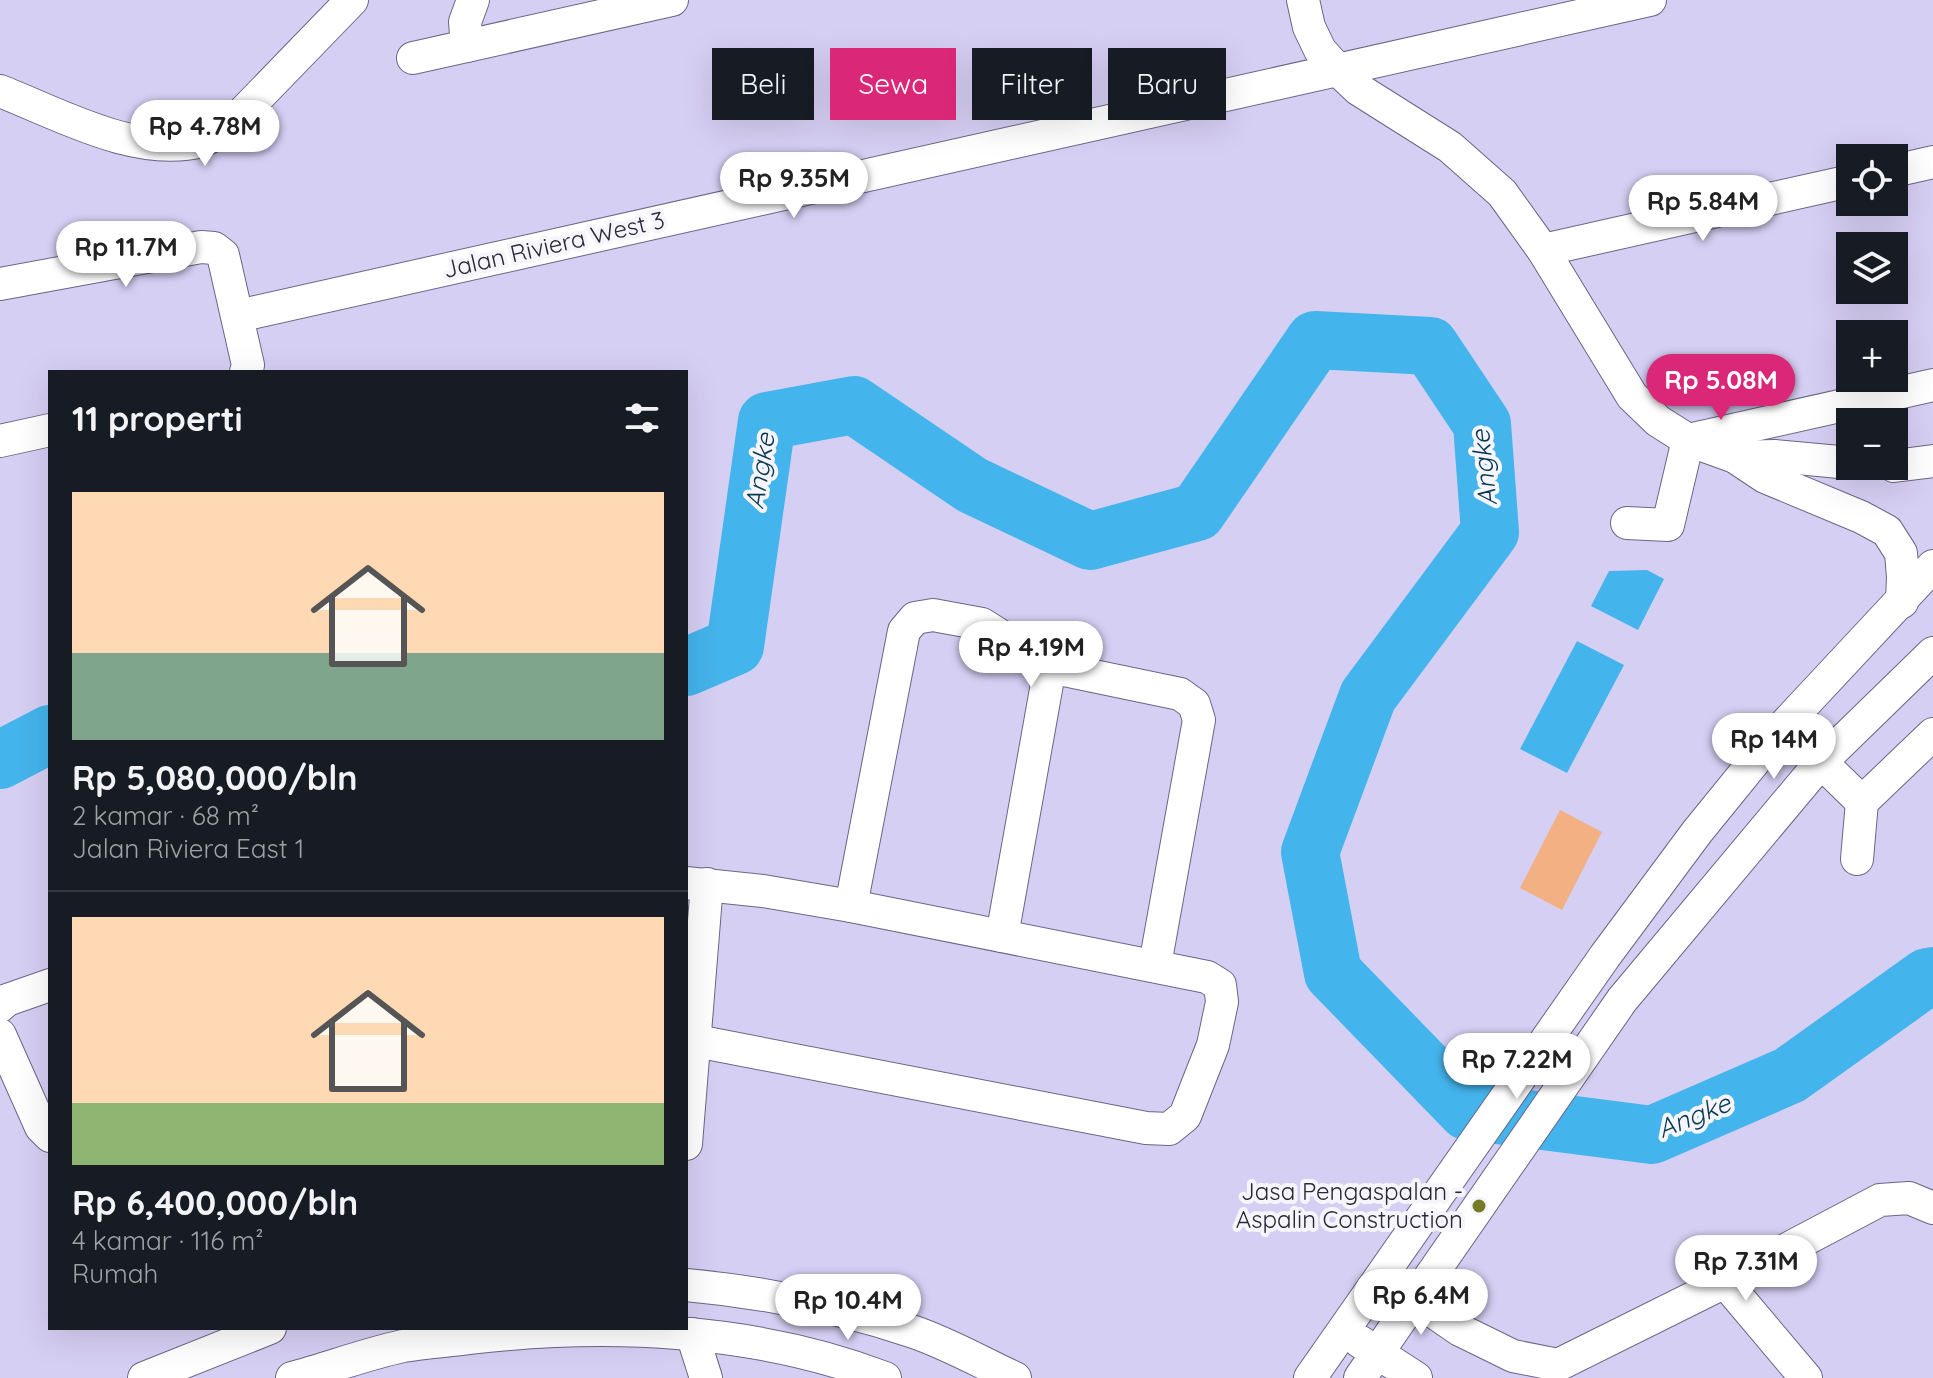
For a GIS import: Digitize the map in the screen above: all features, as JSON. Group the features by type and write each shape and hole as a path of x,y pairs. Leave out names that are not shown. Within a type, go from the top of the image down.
{"street":[{"path":"0,91 104,132 139,142 173,145 203,140 229,127 352,0"},
{"path":"467,46 465,22 473,0"},
{"path":"413,58 672,0"},
{"path":"1303,0 1309,27 1320,50 1338,70 1358,89 1450,147 1502,193 1543,250 1632,396 1658,421 1688,440 1735,457 1765,477 1887,531 1901,553 1902,602"},
{"name":"Jalan Riviera West 3","path":"238,316 1650,0"},
{"path":"1908,168 1933,162"},
{"path":"1543,250 1836,184"},
{"path":"0,284 201,247 214,248 223,255 238,316 247,370"},
{"path":"1688,440 1933,385"},
{"path":"0,441 48,430"},
{"path":"1627,523 1668,525 1688,440"},
{"path":"1735,457 1775,456 1836,462"},
{"path":"1908,464 1933,461"},
{"path":"1310,1378 1605,956 1697,832 1779,731 1933,566"},
{"path":"851,906 904,631 915,618 933,615 982,624 1050,667 1180,694 1194,704 1199,720 1155,965"},
{"path":"1369,1366 1601,1028 1639,979 1821,762 1933,653"},
{"path":"1002,936 1050,667"},
{"path":"1857,859 1862,802 1933,734"},
{"path":"1821,762 1862,802"},
{"path":"688,1092 690,1040 696,884 851,906 1155,965 1207,977 1220,985 1222,1002 1213,1045 1185,1116 1169,1129 1146,1128 690,1040"},
{"path":"1605,956 1639,979"},
{"path":"0,1006 7,1000 48,986"},
{"path":"0,1035 41,1127 48,1134"},
{"path":"1383,1277 1510,1367 1559,1372 1880,1200 1909,1198 1933,1208"},
{"path":"1725,1282 1806,1378"},
{"path":"688,1285 755,1292 834,1309 917,1333 1015,1378"},
{"path":"144,1378 265,1330"},
{"path":"1343,1330 1369,1366 1416,1378"},
{"path":"292,1378 404,1346 521,1332 627,1331 692,1334 798,1352 885,1378"},
{"path":"692,1334 706,1378"}],"shaded area":[{"path":"1560,810 1602,832 1562,910 1520,888"}],"water":[{"path":"1647,570 1664,579 1638,630 1591,606 1609,571"},
{"path":"1577,641 1624,665 1567,773 1520,749"}],"waterway":[{"name":"Angke","path":"688,666 735,646 767,421 854,405 972,485 1090,541 1197,512 1315,340 1430,346 1482,424 1490,532 1368,696 1310,852 1333,973 1467,1111 1652,1135 1790,1075 1927,977 1933,976"},
{"name":"Angke","path":"0,760 48,735"}],"place":[{"name":"Jasa Pengaspalan - Aspalin Construction","path":"1479,1206"}]}
